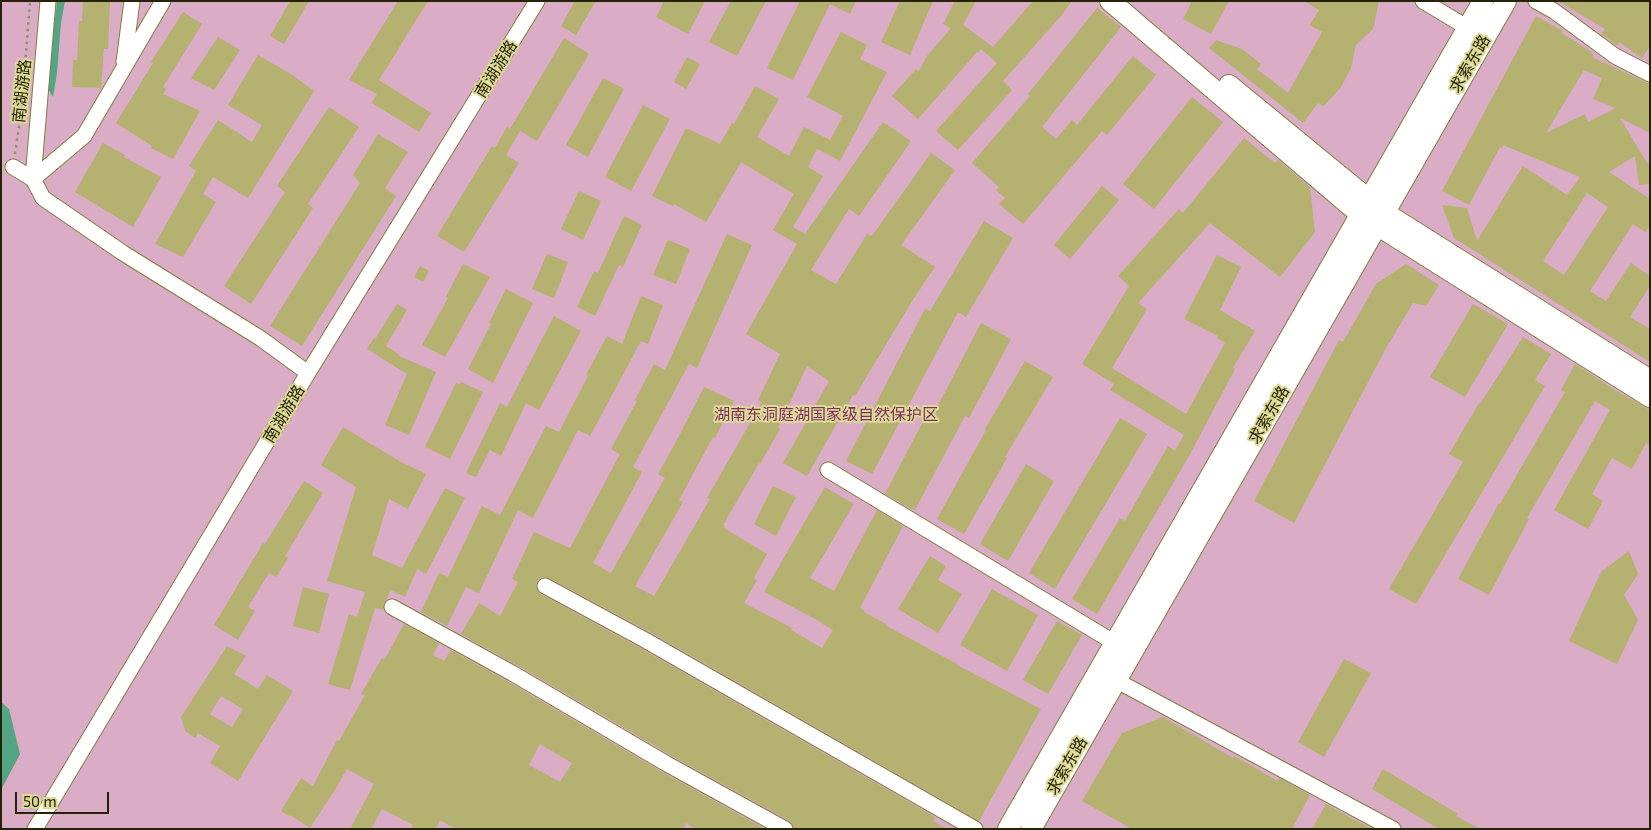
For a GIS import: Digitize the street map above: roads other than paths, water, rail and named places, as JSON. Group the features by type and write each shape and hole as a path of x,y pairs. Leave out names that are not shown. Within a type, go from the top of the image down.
{"main road":[{"path":"1110,1 1373,213 1650,397"},
{"path":"1129,1 1373,213 1650,380"},
{"name":"求索东路","path":"1031,829 1116,681 1373,213 1483,1"},
{"name":"求索东路","path":"1008,829 1342,244 1373,213 1506,1"}],"street":[{"path":"48,1 33,179 42,198 123,253 260,338 308,373"},
{"path":"123,70 132,1"},
{"path":"33,179 84,136 163,1"},
{"name":"南湖游路","path":"35,829 308,373 537,1"},
{"path":"1423,1 1468,28"},
{"path":"1536,1 1615,56 1650,74"},
{"path":"13,167 33,179"},
{"path":"828,470 1114,643"},
{"path":"545,586 654,645 975,829"},
{"path":"392,607 512,673 667,764 785,829"},
{"path":"1099,671 1393,829"}],"park label":[{"name":"湖南东洞庭湖国家级自然保护区","path":"826,415"}]}
